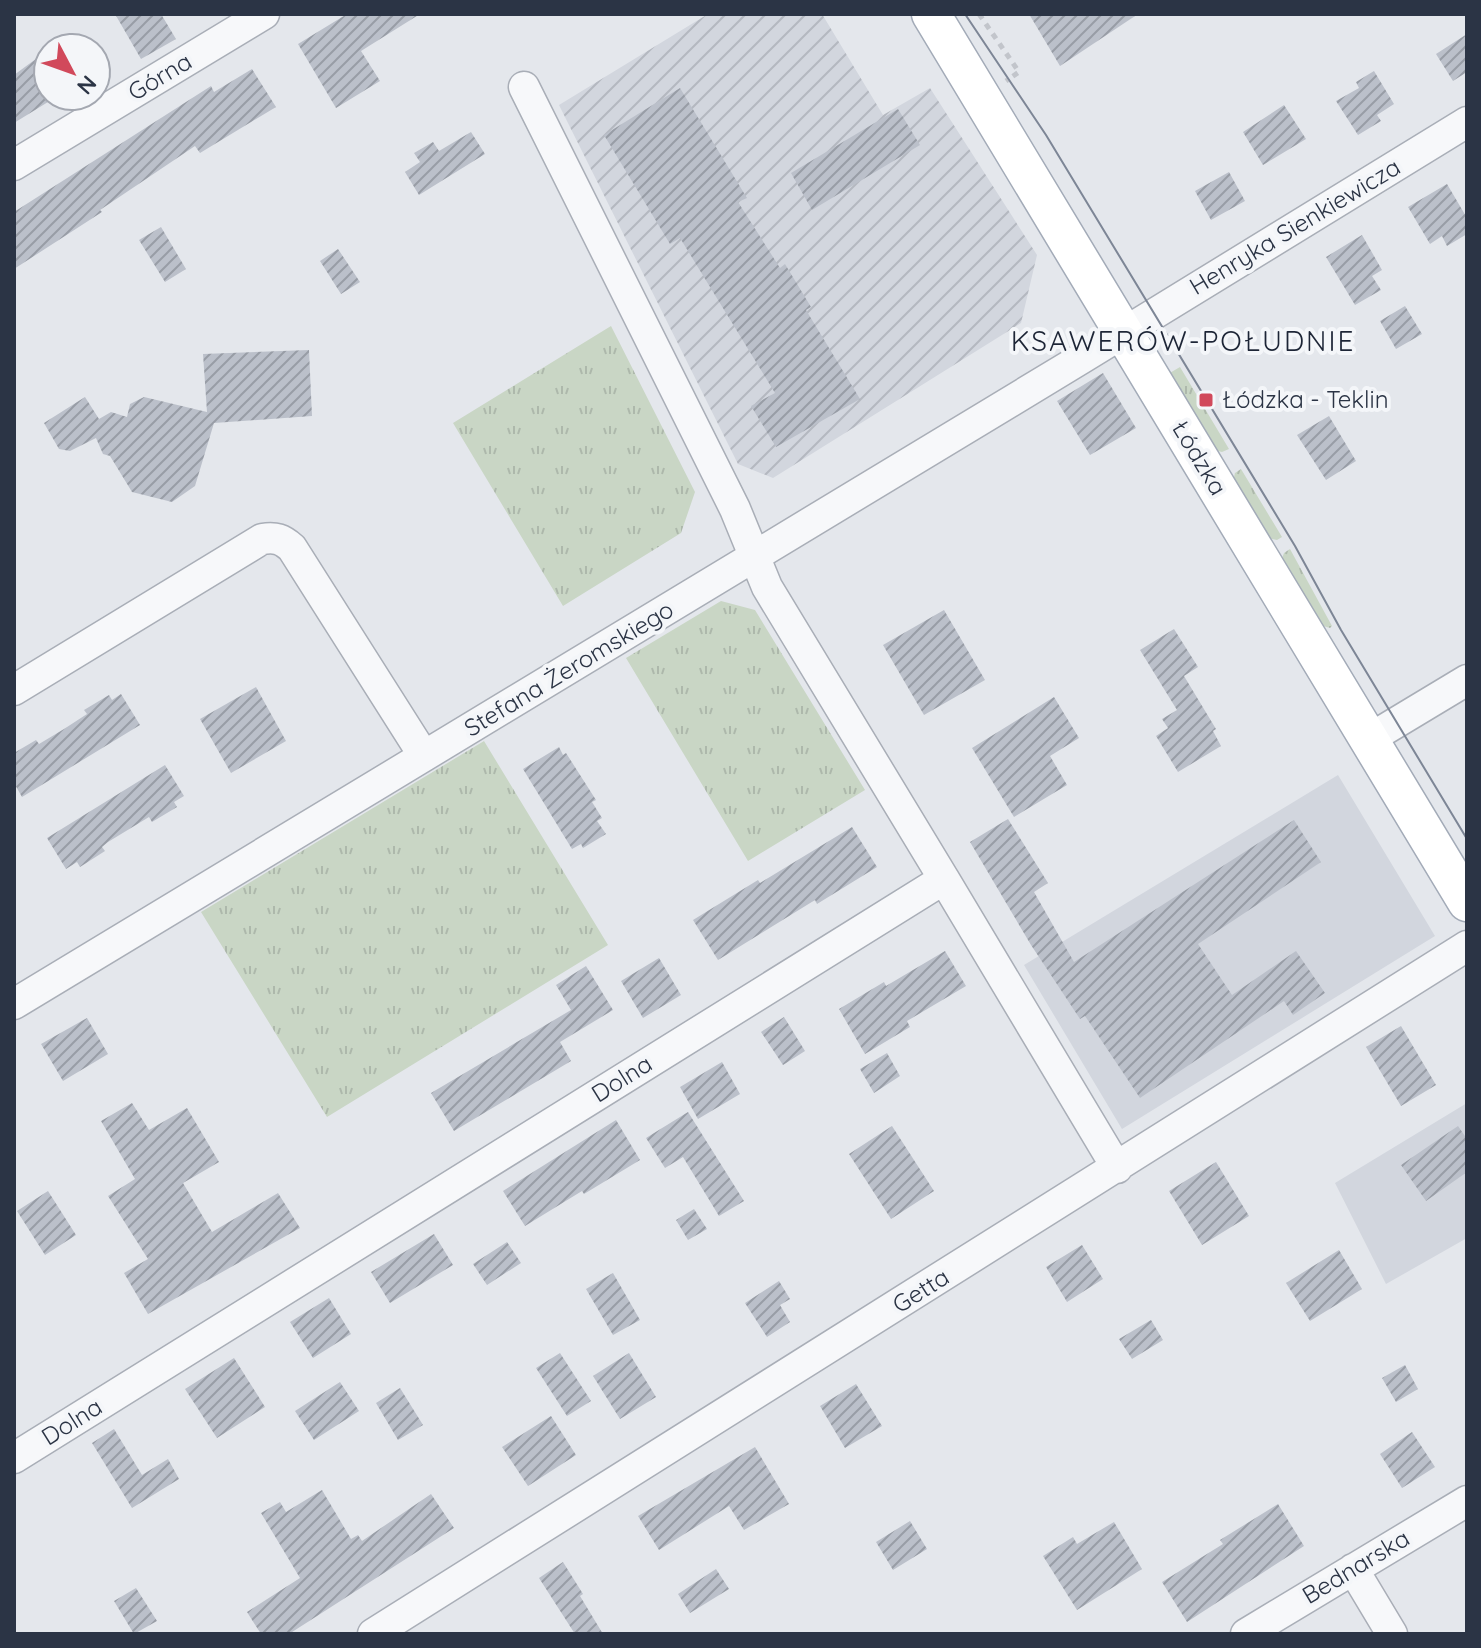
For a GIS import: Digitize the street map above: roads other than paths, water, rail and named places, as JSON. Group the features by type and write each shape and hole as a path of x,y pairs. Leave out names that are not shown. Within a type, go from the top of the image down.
{"main road":[{"name":"Łódzka","path":"931,14 1467,902"}],"street":[{"name":"Górna","path":"14,165 264,14"},
{"path":"524,87 659,352 735,509 767,587 1117,1168"},
{"name":"Henryka Sienkiewicza","path":"1123,332 1467,122"},
{"name":"Stefana Żeromskiego","path":"14,1004 1123,332"},
{"path":"14,690 262,539 274,537 292,548 424,756"},
{"path":"1369,739 1467,680"},
{"name":"Dolna","path":"14,1458 944,879"},
{"name":"Getta","path":"373,1634 1467,946"},
{"name":"Bednarska","path":"1246,1634 1467,1501"},
{"path":"1353,1569 1392,1634"}],"tram line":[{"path":"965,14 1046,135 1295,546 1341,630 1467,839"}],"place":[{"name":"Łódzka - Teklin","path":"1206,400"}],"district":[{"name":"KSAWERÓW-POŁUDNIE","path":"1183,341"}]}
